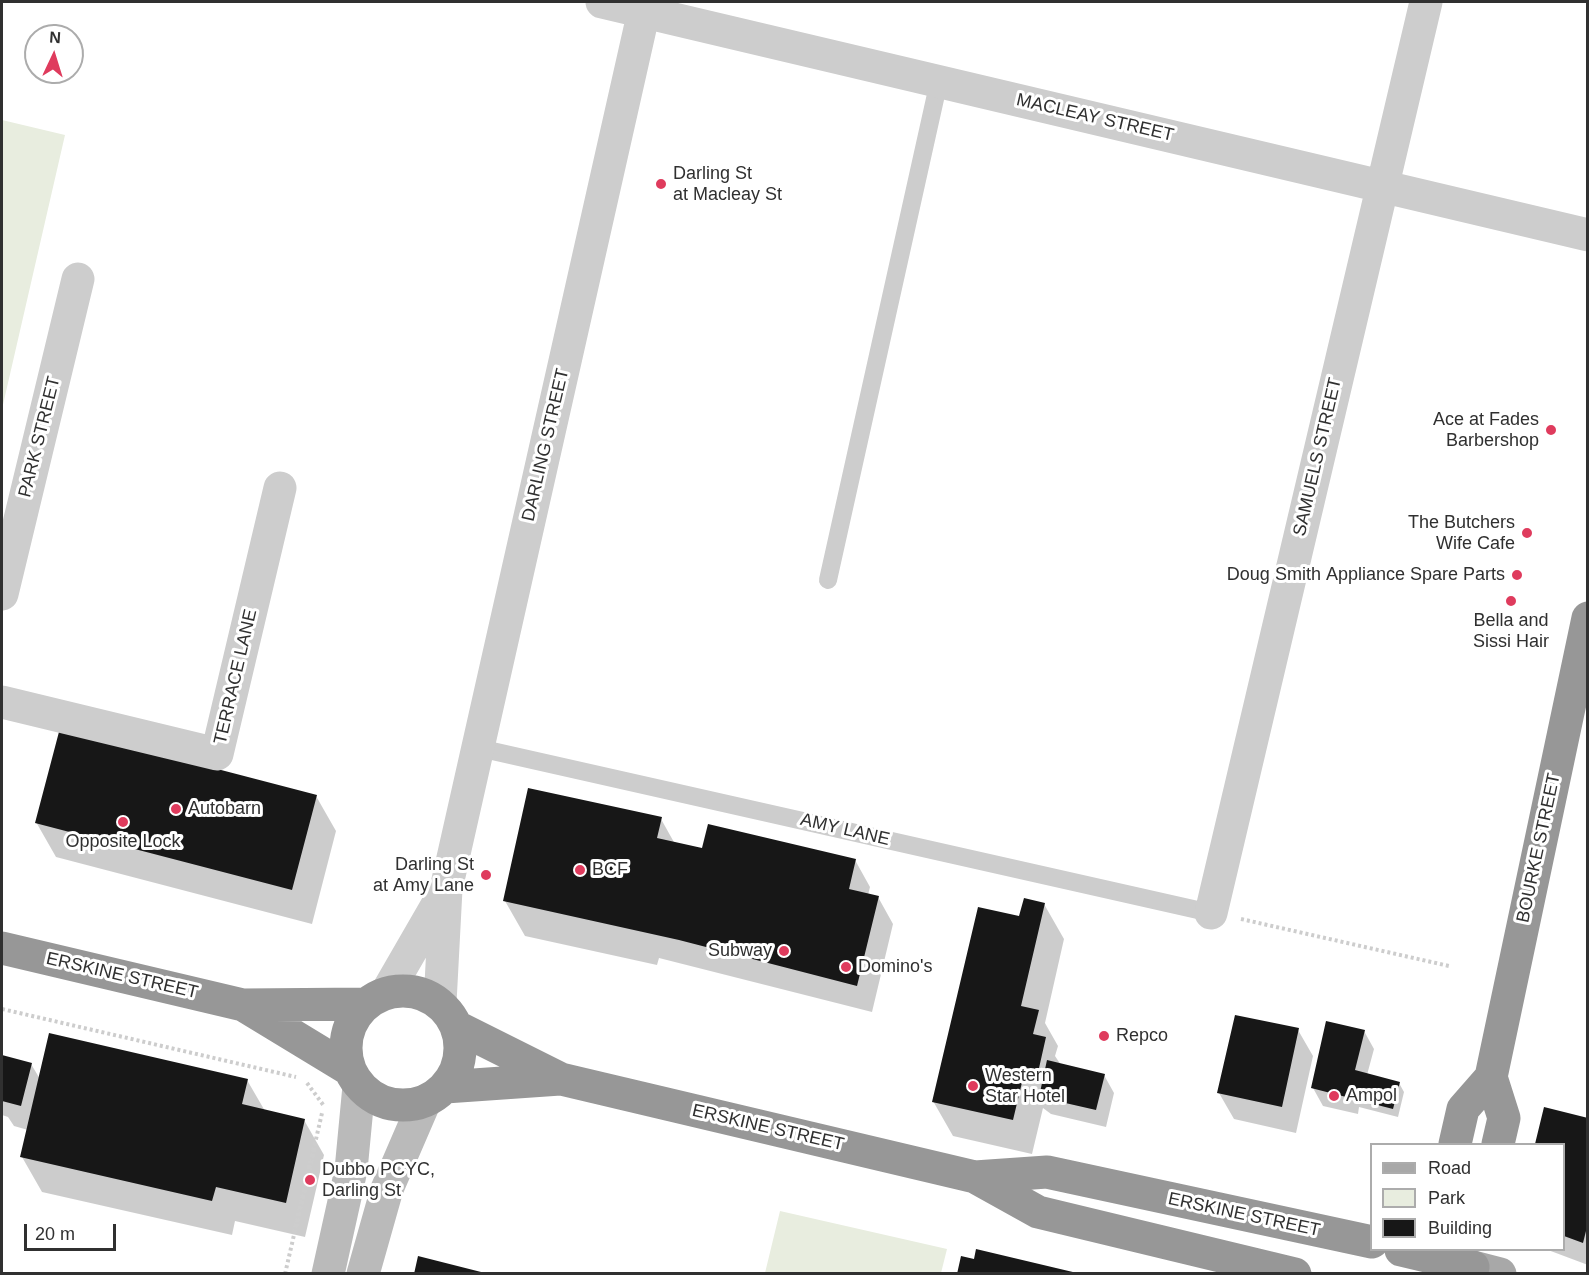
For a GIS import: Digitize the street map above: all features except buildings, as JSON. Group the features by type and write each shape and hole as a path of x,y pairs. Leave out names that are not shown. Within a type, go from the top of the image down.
{"highway":[{"name":"BOURKE STREET","path":"1455,1143 1463,1109 1491,1077 1587,618"},
{"name":"ERSKINE STREET","path":"2,948 243,1005 376,998"},
{"path":"405,990 424,993 448,1015 461,1042 460,1058 455,1074 435,1094 408,1105 390,1104 373,1097 355,1078 345,1052 347,1034 353,1017 376,998 405,990"},
{"name":"ERSKINE STREET","path":"243,1005 355,1078"},
{"name":"ERSKINE STREET","path":"448,1015 561,1079 975,1177 1038,1212 1295,1274"},
{"name":"BOURKE STREET","path":"1491,1077 1504,1118 1498,1143"},
{"name":"ERSKINE STREET","path":"435,1094 561,1079"},
{"name":"ERSKINE STREET","path":"975,1177 1047,1172 1370,1242"},
{"path":"1421,1257 1480,1266"}],"street":[{"name":"MACLEAY STREET","path":"602,2 644,6 939,81 1587,235"},
{"name":"SAMUELS STREET","path":"1211,913 1426,2"},
{"name":"DARLING STREET","path":"448,1015 447,889 644,6"},
{"name":"PARK STREET","path":"2,594 78,279"},
{"name":"TERRACE LANE","path":"2,702 217,754 280,488"},
{"name":"DARLING STREET","path":"376,998 447,889"},
{"path":"328,1274 351,1170 355,1078"},
{"path":"363,1274 387,1189 435,1094"}],"lane":[{"path":"828,580 939,81"},
{"name":"AMY LANE","path":"479,748 1211,913"}],"path":[{"path":"1211,913 1449,966"},
{"path":"2,1009 303,1078 324,1105 285,1274"}],"green space":[{"path":"2,120 65,135 2,409"},
{"path":"780,1211 947,1249 941,1273 765,1273"}],"place":[{"name":"Darling St at Macleay St","path":"661,184"},
{"name":"Ace at Fades Barbershop","path":"1551,430"},
{"name":"The Butchers Wife Cafe","path":"1527,533"},
{"name":"Doug Smith Appliance Spare Parts","path":"1517,575"},
{"name":"Bella and Sissi Hair","path":"1511,601"},
{"name":"Autobarn","path":"176,809"},
{"name":"Opposite Lock","path":"123,822"},
{"name":"BCF","path":"580,870"},
{"name":"Darling St at Amy Lane","path":"486,875"},
{"name":"Subway","path":"784,951"},
{"name":"Domino's","path":"846,967"},
{"name":"Repco","path":"1104,1036"},
{"name":"Western Star Hotel","path":"973,1086"},
{"name":"Ampol","path":"1334,1096"},
{"name":"Dubbo PCYC, Darling St","path":"310,1180"}]}
